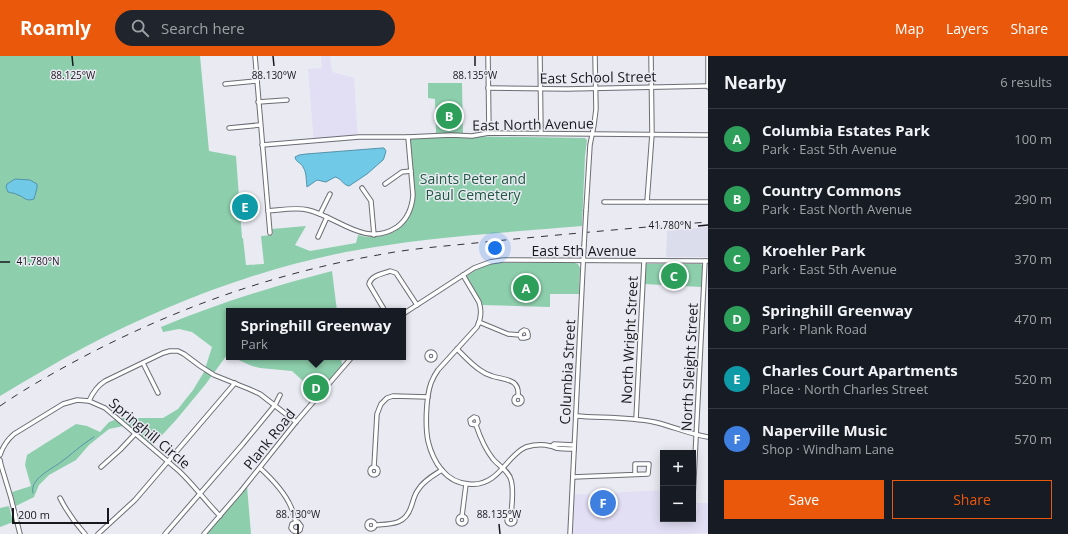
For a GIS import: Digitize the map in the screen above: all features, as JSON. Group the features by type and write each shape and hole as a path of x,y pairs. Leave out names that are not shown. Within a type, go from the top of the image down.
{"street":[{"path":"255,56 270,233"},
{"path":"488,56 489,133"},
{"path":"540,56 540,133"},
{"name":"Columbia Street","path":"570,534 588,168 596,110 595,56"},
{"path":"647,202 652,134 651,56"},
{"path":"708,56 708,87"},
{"path":"225,84 256,82"},
{"name":"East School Street","path":"488,88 540,89 708,87"},
{"path":"258,102 287,100"},
{"path":"229,128 260,125"},
{"name":"East North Avenue","path":"262,146 359,137 472,136 489,133 708,135"},
{"path":"268,211 306,209 364,234 374,235 394,229 401,224 407,216 413,200 408,137"},
{"path":"385,184 402,172 411,171"},
{"path":"362,188 371,201 374,235"},
{"path":"320,214 330,194"},
{"path":"604,202 708,202"},
{"path":"318,237 327,218"},
{"name":"East 5th Avenue","path":"463,275 474,268 493,261 503,260 707,261"},
{"name":"North Wright Street","path":"636,419 644,261"},
{"name":"North Sleight Street","path":"694,486 702,319 707,261"},
{"path":"383,308 369,286 369,281 372,277 390,271 396,273 417,305"},
{"path":"406,312 463,275 480,305 481,313 479,322 474,330 435,374 431,382 428,397 426,425 432,454 442,470 453,479 466,484 480,484 488,481 517,454 525,448 534,445 552,446 555,448 574,447"},
{"path":"702,319 707,319"},
{"path":"479,322 508,334 520,335"},
{"path":"457,349 480,370 490,375 504,378 513,382 518,389 518,396"},
{"path":"89,401 95,390 101,384 167,351 178,351 214,375 260,394 296,422"},
{"path":"434,359 442,365"},
{"name":"Plank Road","path":"204,534 260,468 296,422 349,360"},
{"path":"142,363 158,393"},
{"path":"98,534 135,500 235,383"},
{"path":"165,534 275,405 280,395"},
{"path":"374,467 377,414 381,404 387,398 393,396 428,397"},
{"name":"Springhill Circle","path":"0,455 2,448 8,439 14,434 58,407 72,401 89,401 105,408 190,481 208,504 220,516"},
{"path":"576,416 636,419 663,424 696,435 708,437"},
{"path":"476,425 485,447 510,477 512,482 511,515"},
{"path":"101,467 135,434"},
{"path":"0,460 20,534"},
{"path":"573,477 648,474 649,464 635,464 635,474"},
{"path":"260,468 288,500 296,522"},
{"path":"375,525 393,524 404,518 409,512 419,488 442,470"},
{"path":"462,516 466,484"},
{"path":"60,498 74,522 86,534"}],"shaded area":[{"path":"321,56 330,56 332,72 354,78 358,140 314,143 308,69 322,68"},
{"path":"708,227 708,257 666,257 667,231"},
{"path":"660,490 660,522 696,522 697,503 708,503 708,533 567,534 569,495"}],"green space":[{"name":"Saints Peter and Paul Cemetery","path":"0,56 200,56 209,151 236,156 242,238 246,265 264,264 261,236 273,235 272,229 306,226 295,245 310,251 356,243 358,235 379,237 397,230 404,224 409,216 413,207 415,196 410,138 450,136 585,138 587,140 582,226 463,236 375,247 346,252 278,269 244,279 178,303 146,317 83,348 0,396"},
{"path":"428,83 462,83 463,134 436,134 435,99 428,98"},
{"path":"499,263 578,264 580,268 579,294 550,294 550,307 482,305 467,276 482,267"},
{"path":"701,264 703,266 702,287 644,284 645,265"},
{"path":"332,271 337,308 226,308 226,356 205,385 152,446 128,425 109,429 89,445 76,460 49,475 39,485 34,497 16,506 12,492 31,486 25,465 27,455 76,424 87,426 100,432 109,422 120,418 163,418 178,409 193,390 204,372 212,347 192,332 179,329 163,332 161,327 245,296"},
{"path":"239,360 341,360 342,365 317,394 292,371 252,366"},
{"path":"247,486 251,534 207,534"},
{"path":"9,506 13,522 0,527 0,508"}],"water":[{"path":"384,148 386,151 383,160 367,174 349,186 335,177 326,182 317,180 307,187 304,169 295,157 306,154"},
{"path":"15,179 30,180 37,184 34,199 27,200 16,194 8,192 6,187 7,184"}],"waterway":[{"path":"33,493 34,483 42,475 94,437"}],"railway":[{"path":"0,406 72,363 118,339 154,323 227,294 302,272 378,255 418,249 708,222"}],"place":[{"name":"Country Commons","path":"449,116"},
{"name":"Charles Court Apartments","path":"245,207"},
{"name":"Kroehler Park","path":"674,276"},
{"name":"Columbia Estates Park","path":"526,288"},
{"name":"Springhill Greenway","path":"316,388"},
{"name":"Naperville Music","path":"603,503"}]}
